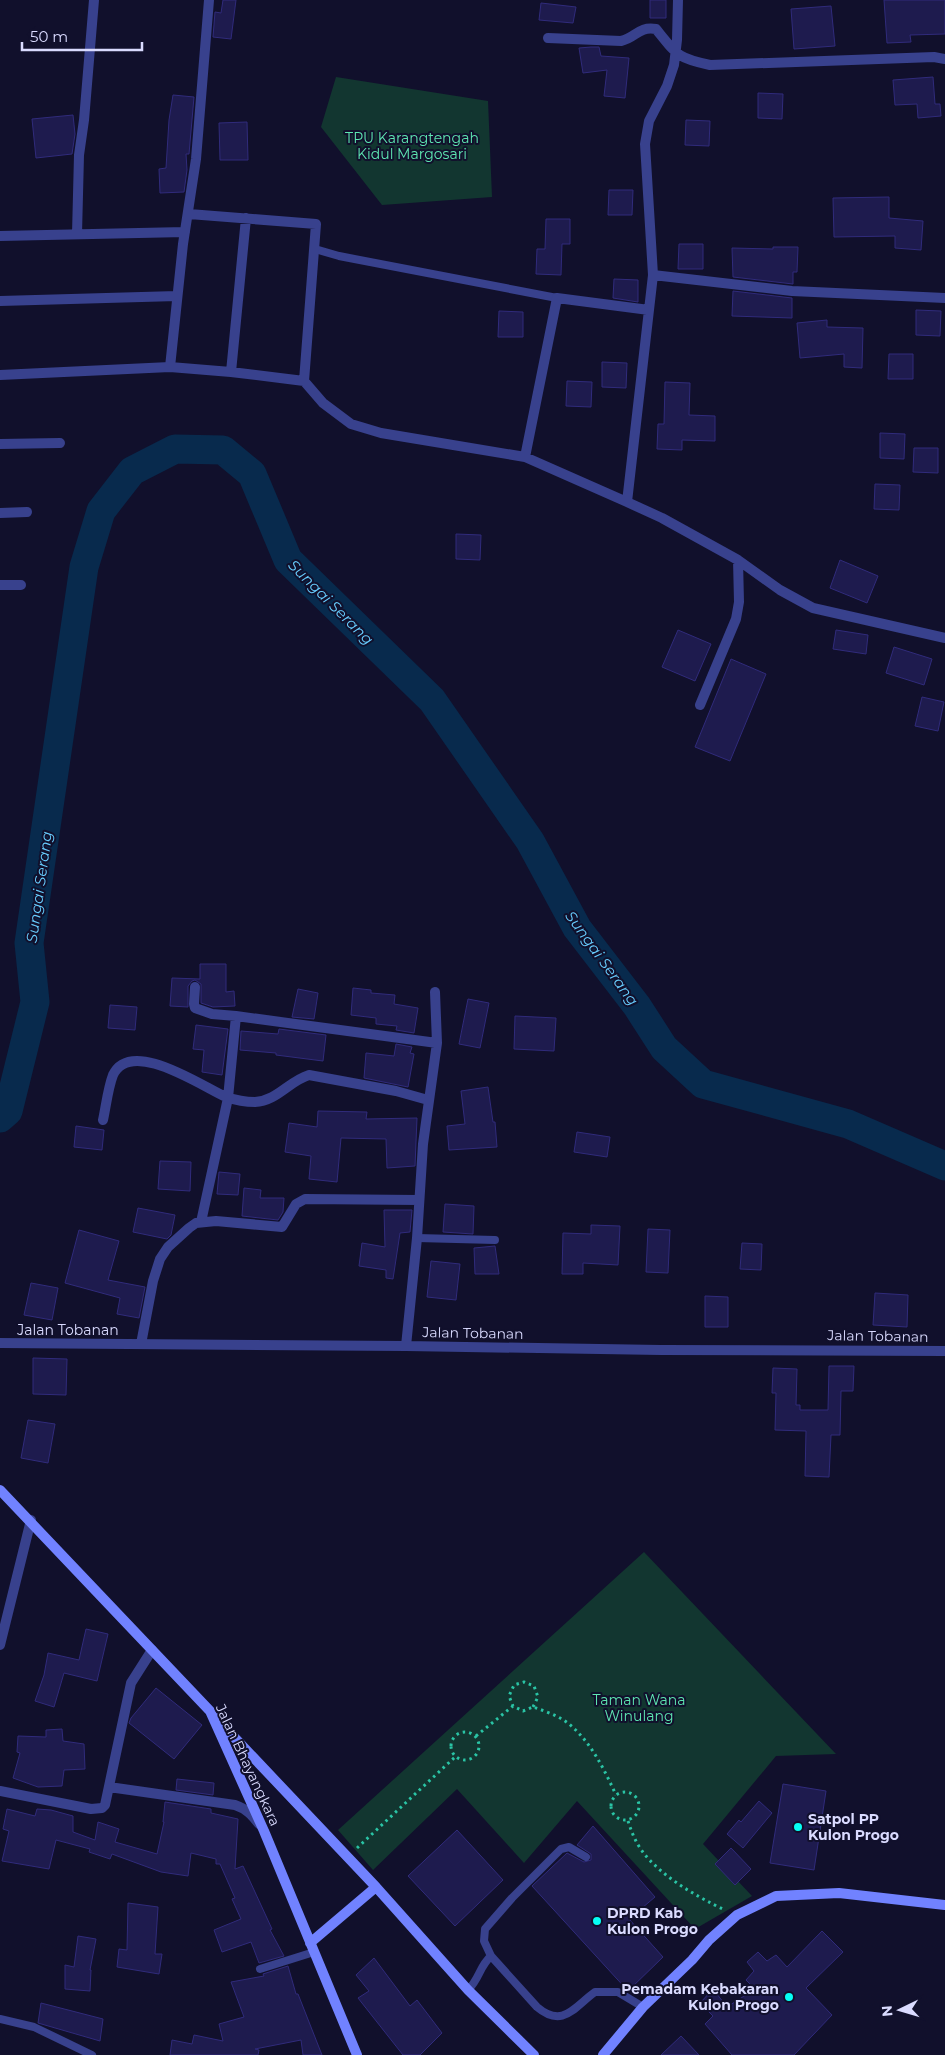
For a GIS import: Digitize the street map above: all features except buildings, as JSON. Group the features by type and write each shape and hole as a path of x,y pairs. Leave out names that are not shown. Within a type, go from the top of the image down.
{"main road":[{"name":"Jalan Bhayangkara","path":"0,1490 31,1520 210,1712 264,1831 357,2055"},
{"path":"210,1712 376,1887 468,1990 534,2055"},
{"path":"312,1948 376,1887"},
{"path":"603,2055 643,2007 692,1960 709,1940 737,1915 776,1896 839,1893 945,1905"}],"street":[{"path":"78,234 79,155 84,120 94,0"},
{"path":"170,367 185,232 196,159 209,0"},
{"path":"627,502 653,275 645,144 649,122 667,86 676,53 678,0"},
{"path":"548,38 621,42 628,40 647,28 656,29 676,53 688,60 710,65 934,57 945,59"},
{"path":"189,214 316,224 304,381"},
{"path":"231,372 246,218"},
{"path":"0,236 185,232"},
{"path":"653,275 792,291 945,298"},
{"path":"0,301 177,296"},
{"path":"525,457 557,298 649,310"},
{"path":"0,375 170,367 304,381 334,413 351,424 366,429 525,457 662,518 738,560 780,590 813,608 945,638"},
{"path":"0,444 60,443"},
{"path":"0,513 27,512"},
{"path":"700,705 736,619 739,602 738,560"},
{"path":"0,585 21,585"},
{"path":"195,987 195,1008 212,1014 437,1043"},
{"path":"406,1346 428,1100 437,1043 435,992"},
{"path":"201,1222 228,1098 236,1016"},
{"path":"103,1120 113,1075 120,1066 130,1062 150,1062 164,1066 193,1078 228,1098 243,1101 267,1100 277,1095 300,1077 308,1075 396,1091 428,1100"},
{"path":"141,1344 153,1282 160,1259 168,1247 189,1228 201,1222 216,1221 282,1227 296,1204 305,1200 419,1200"},
{"name":"Jalan Tobanan","path":"0,1343 945,1351"},
{"path":"0,1645 31,1520"},
{"path":"0,1791 97,1809 105,1805 131,1683 152,1650"},
{"path":"109,1788 243,1807 264,1831"}],"lane":[{"path":"315,249 376,263 557,298"},
{"path":"416,1238 495,1240"},
{"path":"586,1857 569,1847 561,1849 512,1898 485,1929 484,1941 491,1956 544,2013 560,2018 567,2015 595,1992 607,1991 618,1992 643,2007"},
{"path":"260,1969 312,1948"},
{"path":"468,1990 476,1981 481,1967 491,1956"},
{"path":"0,2019 34,2027 92,2055"}],"path":[{"path":"518,1682 534,1686 538,1697 533,1707 523,1711 513,1706 509,1696 510,1690 518,1682"},
{"path":"476,1736 513,1706"},
{"path":"533,1707 552,1714 568,1724 589,1746 602,1766 616,1795"},
{"path":"465,1732 476,1736 480,1747 475,1757 465,1761 455,1757 451,1746 455,1736 465,1732"},
{"path":"347,1857 455,1757"},
{"path":"626,1792 632,1794 639,1803 637,1814 628,1820 622,1821 613,1815 610,1804 616,1795 626,1792"},
{"path":"628,1820 635,1840 650,1861 702,1900 737,1915"}],"green space":[{"name":"TPU Karangtengah Kidul Margosari","path":"336,77 488,101 492,197 382,205 321,127"},
{"name":"Taman Wana Winulang","path":"644,1552 836,1754 776,1756 703,1844 752,1896 695,1929 577,1801 524,1863 457,1789 373,1870 338,1830"}],"waterway":[{"name":"Sungai Serang","path":"0,1118 8,1111 35,1002 29,943 84,567 101,511 132,471 175,449 223,450 252,474 288,560 432,700 530,841 577,928 637,1006 664,1048 703,1084 848,1124 945,1166"}],"place":[{"name":"Satpol PP Kulon Progo","path":"798,1827"},
{"name":"DPRD Kab Kulon Progo","path":"597,1921"},
{"name":"Pemadam Kebakaran Kulon Progo","path":"789,1997"}]}
